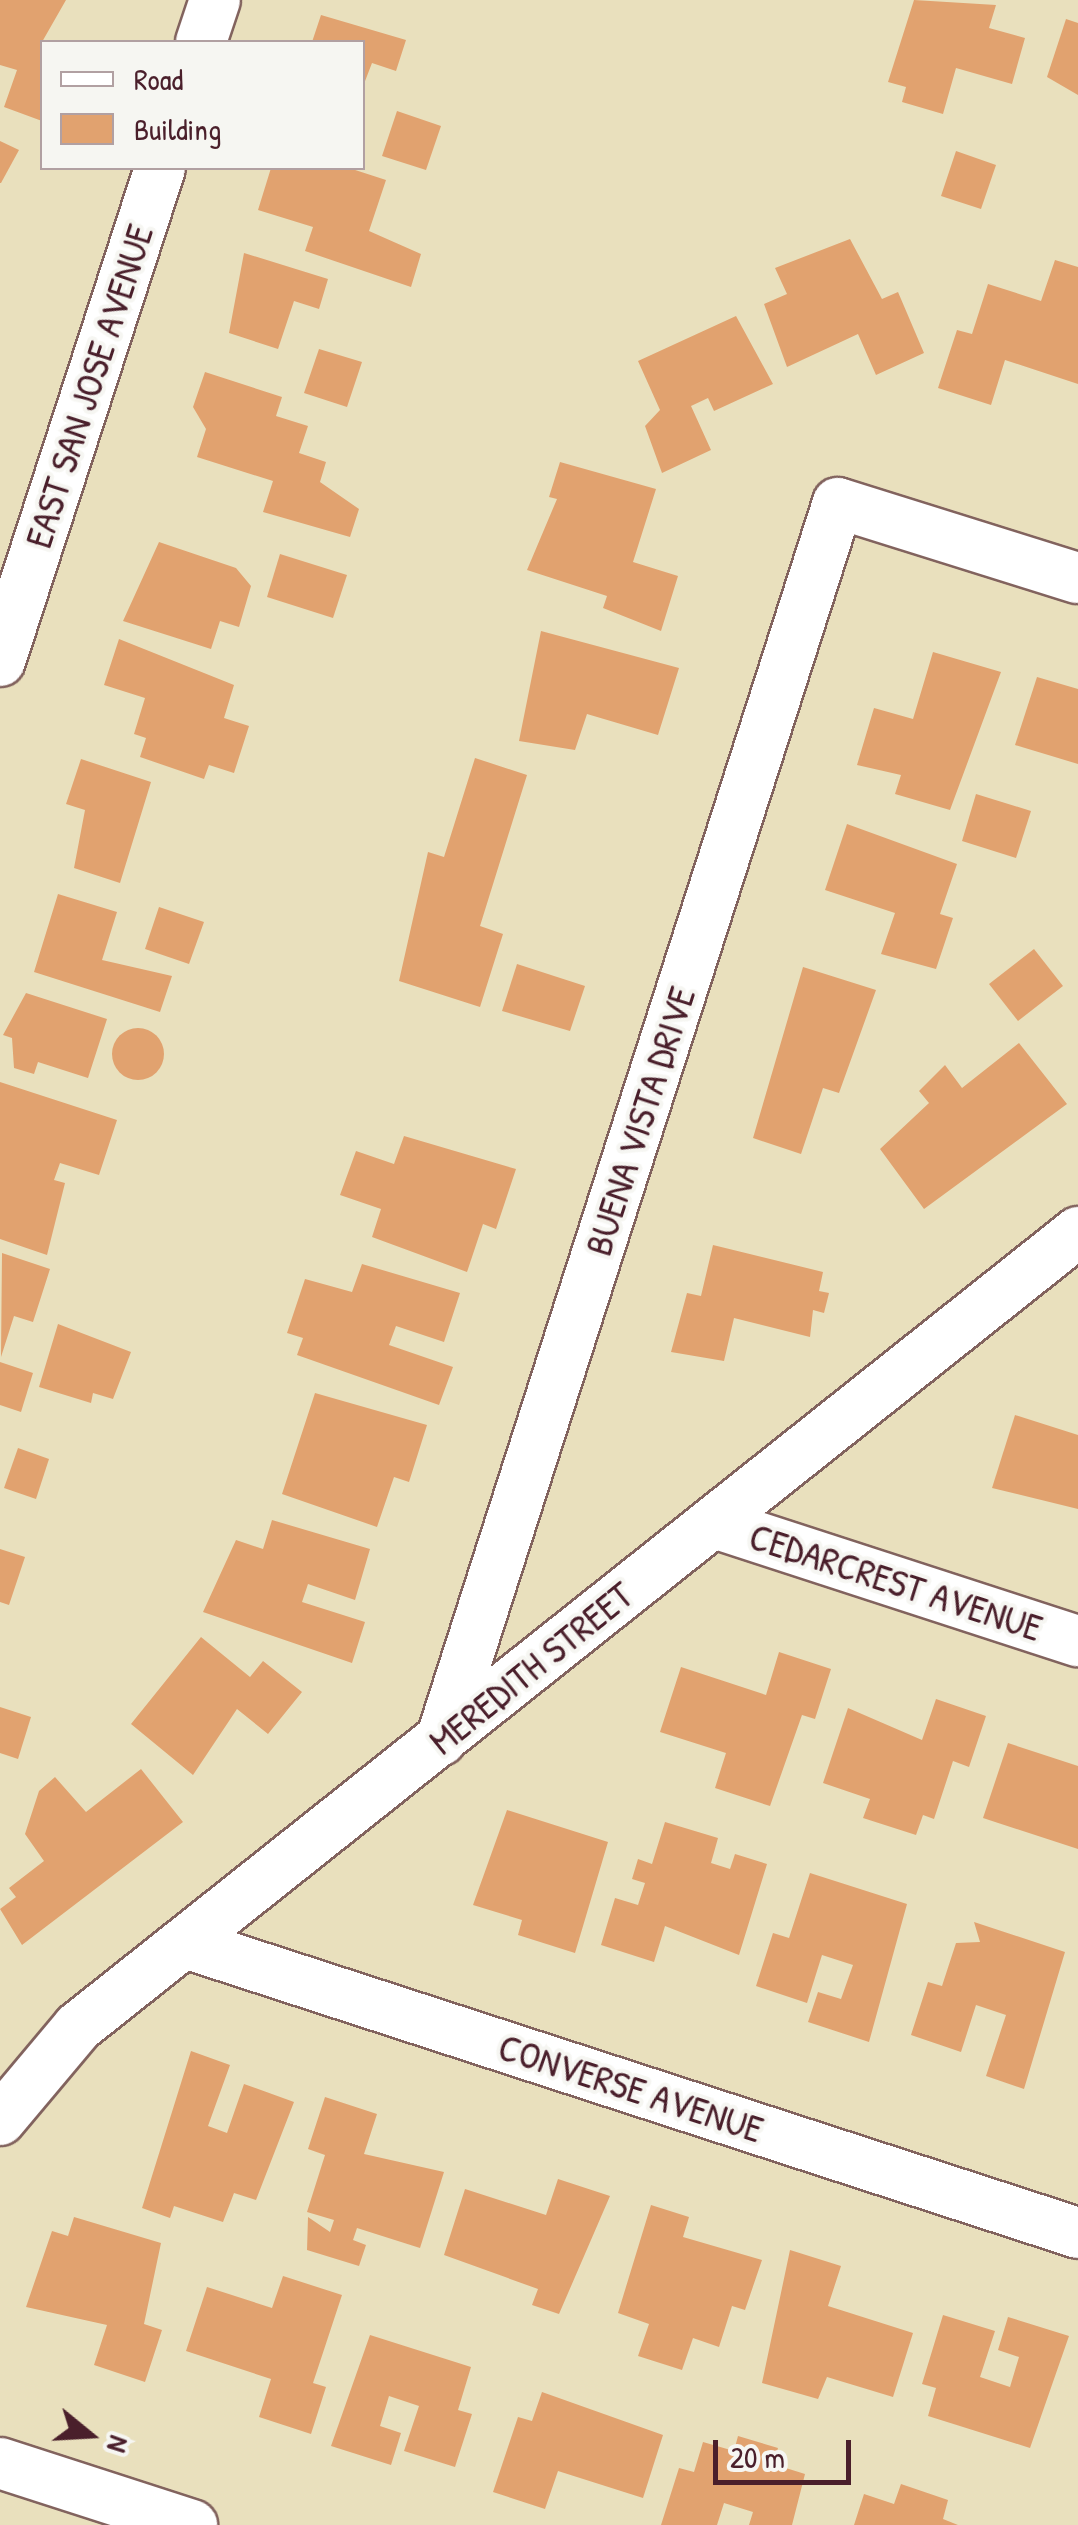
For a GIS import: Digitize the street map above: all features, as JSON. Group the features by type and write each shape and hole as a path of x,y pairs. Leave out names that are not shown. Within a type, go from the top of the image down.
{"street":[{"path":"202,40 214,0"},
{"name":"EAST SAN JOSE AVENUE","path":"0,661 15,563 159,170"},
{"name":"BUENA VISTA DRIVE","path":"441,1740 838,503 1078,578"},
{"name":"MEREDITH STREET","path":"0,2120 78,2027 1078,1232"},
{"name":"CEDARCREST AVENUE","path":"714,1523 1078,1640"},
{"name":"CONVERSE AVENUE","path":"185,1943 1078,2233"},
{"path":"0,2463 192,2525"}],"building":[{"path":"0,0 66,0 40,40 40,120 4,107 17,70 0,65"},
{"path":"914,0 996,5 989,28 1025,38 1012,84 956,68 943,114 902,102 906,87 888,82"},
{"path":"321,15 406,40 396,71 372,63 365,81 365,40 313,40"},
{"path":"1066,19 1078,23 1078,95 1047,77"},
{"path":"397,111 441,126 426,170 382,156"},
{"path":"0,141 19,150 1,183 0,183"},
{"path":"956,151 996,165 981,209 941,196"},
{"path":"270,170 355,170 386,180 369,231 421,254 411,287 305,251 313,227 258,210"},
{"path":"850,239 882,299 898,292 924,353 876,375 858,334 787,367 764,304 787,294 775,268"},
{"path":"244,253 328,279 319,309 294,301 278,349 229,333"},
{"path":"1055,260 1078,267 1078,384 1005,360 991,405 938,388 957,330 972,334 988,284 1041,301"},
{"path":"736,316 773,384 714,411 708,398 691,406 711,450 662,473 645,426 660,410 638,361"},
{"path":"319,349 362,362 347,407 304,393"},
{"path":"205,372 282,397 276,416 308,426 299,453 326,462 320,482 359,509 350,537 263,512 273,481 197,457 206,429 193,407"},
{"path":"560,462 656,489 633,562 678,576 661,631 603,608 607,596 527,570 557,499 549,497"},
{"path":"159,542 236,568 251,586 239,627 220,621 211,649 123,621"},
{"path":"280,554 347,575 333,618 267,597"},
{"path":"541,631 679,668 658,735 587,714 575,750 519,741"},
{"path":"119,639 234,685 224,718 249,726 234,773 209,765 204,779 140,757 146,738 134,734 145,698 104,685"},
{"path":"933,652 1001,672 950,810 895,794 901,775 857,765 874,708 913,719"},
{"path":"1037,677 1078,689 1078,764 1015,745"},
{"path":"475,758 527,775 480,926 503,934 480,1007 399,981 428,852 444,857"},
{"path":"81,759 151,782 120,883 74,868 85,810 66,804"},
{"path":"976,794 1031,811 1016,858 962,841"},
{"path":"847,824 957,864 940,914 953,918 936,969 881,954 895,913 825,890"},
{"path":"58,894 117,912 102,960 172,976 160,1012 34,972"},
{"path":"159,907 204,922 189,964 145,949"},
{"path":"1034,949 1063,986 1018,1021 989,984"},
{"path":"517,964 585,986 570,1031 502,1011"},
{"path":"803,967 876,990 839,1093 823,1088 801,1154 753,1138"},
{"path":"26,993 107,1019 88,1078 38,1062 34,1074 14,1068 12,1038 3,1035"},
{"path":"138,1028 157,1035 164,1054 157,1073 138,1080 119,1073 112,1054 119,1035"},
{"path":"1019,1043 1067,1104 924,1209 880,1149 929,1103 919,1091 945,1065 962,1088"},
{"path":"0,1082 117,1120 99,1175 60,1163 54,1180 65,1183 47,1255 0,1239"},
{"path":"404,1136 516,1169 496,1229 483,1224 467,1272 372,1237 381,1209 340,1195 356,1151 394,1164"},
{"path":"713,1245 823,1272 819,1291 829,1293 824,1313 813,1310 810,1337 734,1318 724,1361 671,1352 687,1293 701,1296"},
{"path":"2,1253 50,1269 33,1322 14,1316 1,1357"},
{"path":"362,1264 460,1293 444,1342 396,1326 389,1345 453,1367 439,1405 297,1355 303,1338 287,1333 305,1279 352,1292"},
{"path":"58,1324 131,1352 113,1399 93,1393 91,1403 39,1387"},
{"path":"0,1362 33,1373 21,1412 0,1405"},
{"path":"315,1393 427,1425 409,1482 394,1477 377,1527 282,1494"},
{"path":"1015,1415 1078,1435 1078,1509 992,1488"},
{"path":"18,1448 49,1459 36,1499 4,1488"},
{"path":"272,1520 370,1549 355,1600 308,1584 302,1602 365,1622 352,1663 203,1612 236,1540 263,1549"},
{"path":"0,1549 25,1557 9,1605 0,1602"},
{"path":"201,1637 250,1677 263,1661 302,1692 268,1734 237,1709 193,1775 131,1724"},
{"path":"779,1652 831,1669 815,1719 802,1715 770,1806 715,1788 726,1753 660,1732 681,1667 766,1695"},
{"path":"936,1699 986,1716 969,1767 953,1761 934,1819 923,1815 916,1835 863,1818 870,1799 823,1783 848,1708 922,1740"},
{"path":"0,1707 31,1717 18,1759 0,1753"},
{"path":"1008,1743 1078,1766 1078,1849 983,1818"},
{"path":"141,1769 183,1822 22,1945 0,1909 16,1897 9,1888 44,1861 25,1834 39,1791 55,1777 86,1812"},
{"path":"507,1810 608,1842 575,1953 518,1935 522,1920 473,1905"},
{"path":"665,1822 718,1838 711,1863 730,1869 735,1854 767,1864 739,1955 665,1926 654,1962 601,1945 615,1898 638,1905 645,1883 632,1879 638,1859 652,1864"},
{"path":"810,1873 907,1904 869,2042 808,2022 818,1992 841,1999 853,1965 822,1955 807,2003 756,1986 773,1933 789,1938"},
{"path":"974,1922 1065,1952 1024,2089 986,2076 1006,2015 976,2005 961,2052 911,2035 928,1982 942,1986 956,1943 980,1942"},
{"path":"191,2051 230,2065 208,2126 227,2133 244,2084 294,2102 256,2200 234,2193 223,2222 174,2206 170,2218 142,2208"},
{"path":"325,2097 377,2114 364,2154 444,2172 420,2248 357,2228 353,2240 366,2245 359,2266 307,2250 308,2217 330,2232 334,2220 307,2212 325,2155 308,2149"},
{"path":"558,2179 610,2196 559,2314 532,2305 538,2289 444,2255 465,2189 546,2215"},
{"path":"651,2205 689,2217 683,2237 762,2260 745,2310 732,2306 719,2347 693,2338 682,2370 638,2356 649,2324 618,2313"},
{"path":"74,2217 161,2243 144,2324 162,2330 145,2382 94,2365 107,2325 26,2307 52,2231 68,2236"},
{"path":"790,2250 841,2266 828,2306 913,2333 893,2397 827,2377 818,2399 762,2383"},
{"path":"283,2276 342,2295 313,2383 326,2387 311,2434 259,2417 271,2379 186,2351 207,2287 272,2308"},
{"path":"943,2315 995,2331 980,2377 1010,2387 1019,2357 998,2350 1008,2317 1069,2336 1030,2448 928,2416 936,2388 922,2384"},
{"path":"370,2335 471,2367 458,2410 472,2414 455,2467 404,2451 419,2406 389,2396 380,2426 401,2433 391,2465 331,2446"},
{"path":"542,2392 663,2435 643,2498 558,2471 545,2509 493,2492 518,2417 532,2421"},
{"path":"738,2436 778,2448 773,2464 805,2474 792,2525 749,2525 753,2512 724,2503 717,2525 661,2525 679,2468 694,2472 703,2442 734,2451"},
{"path":"901,2484 948,2500 943,2519 958,2525 854,2525 864,2494 894,2504"}]}
